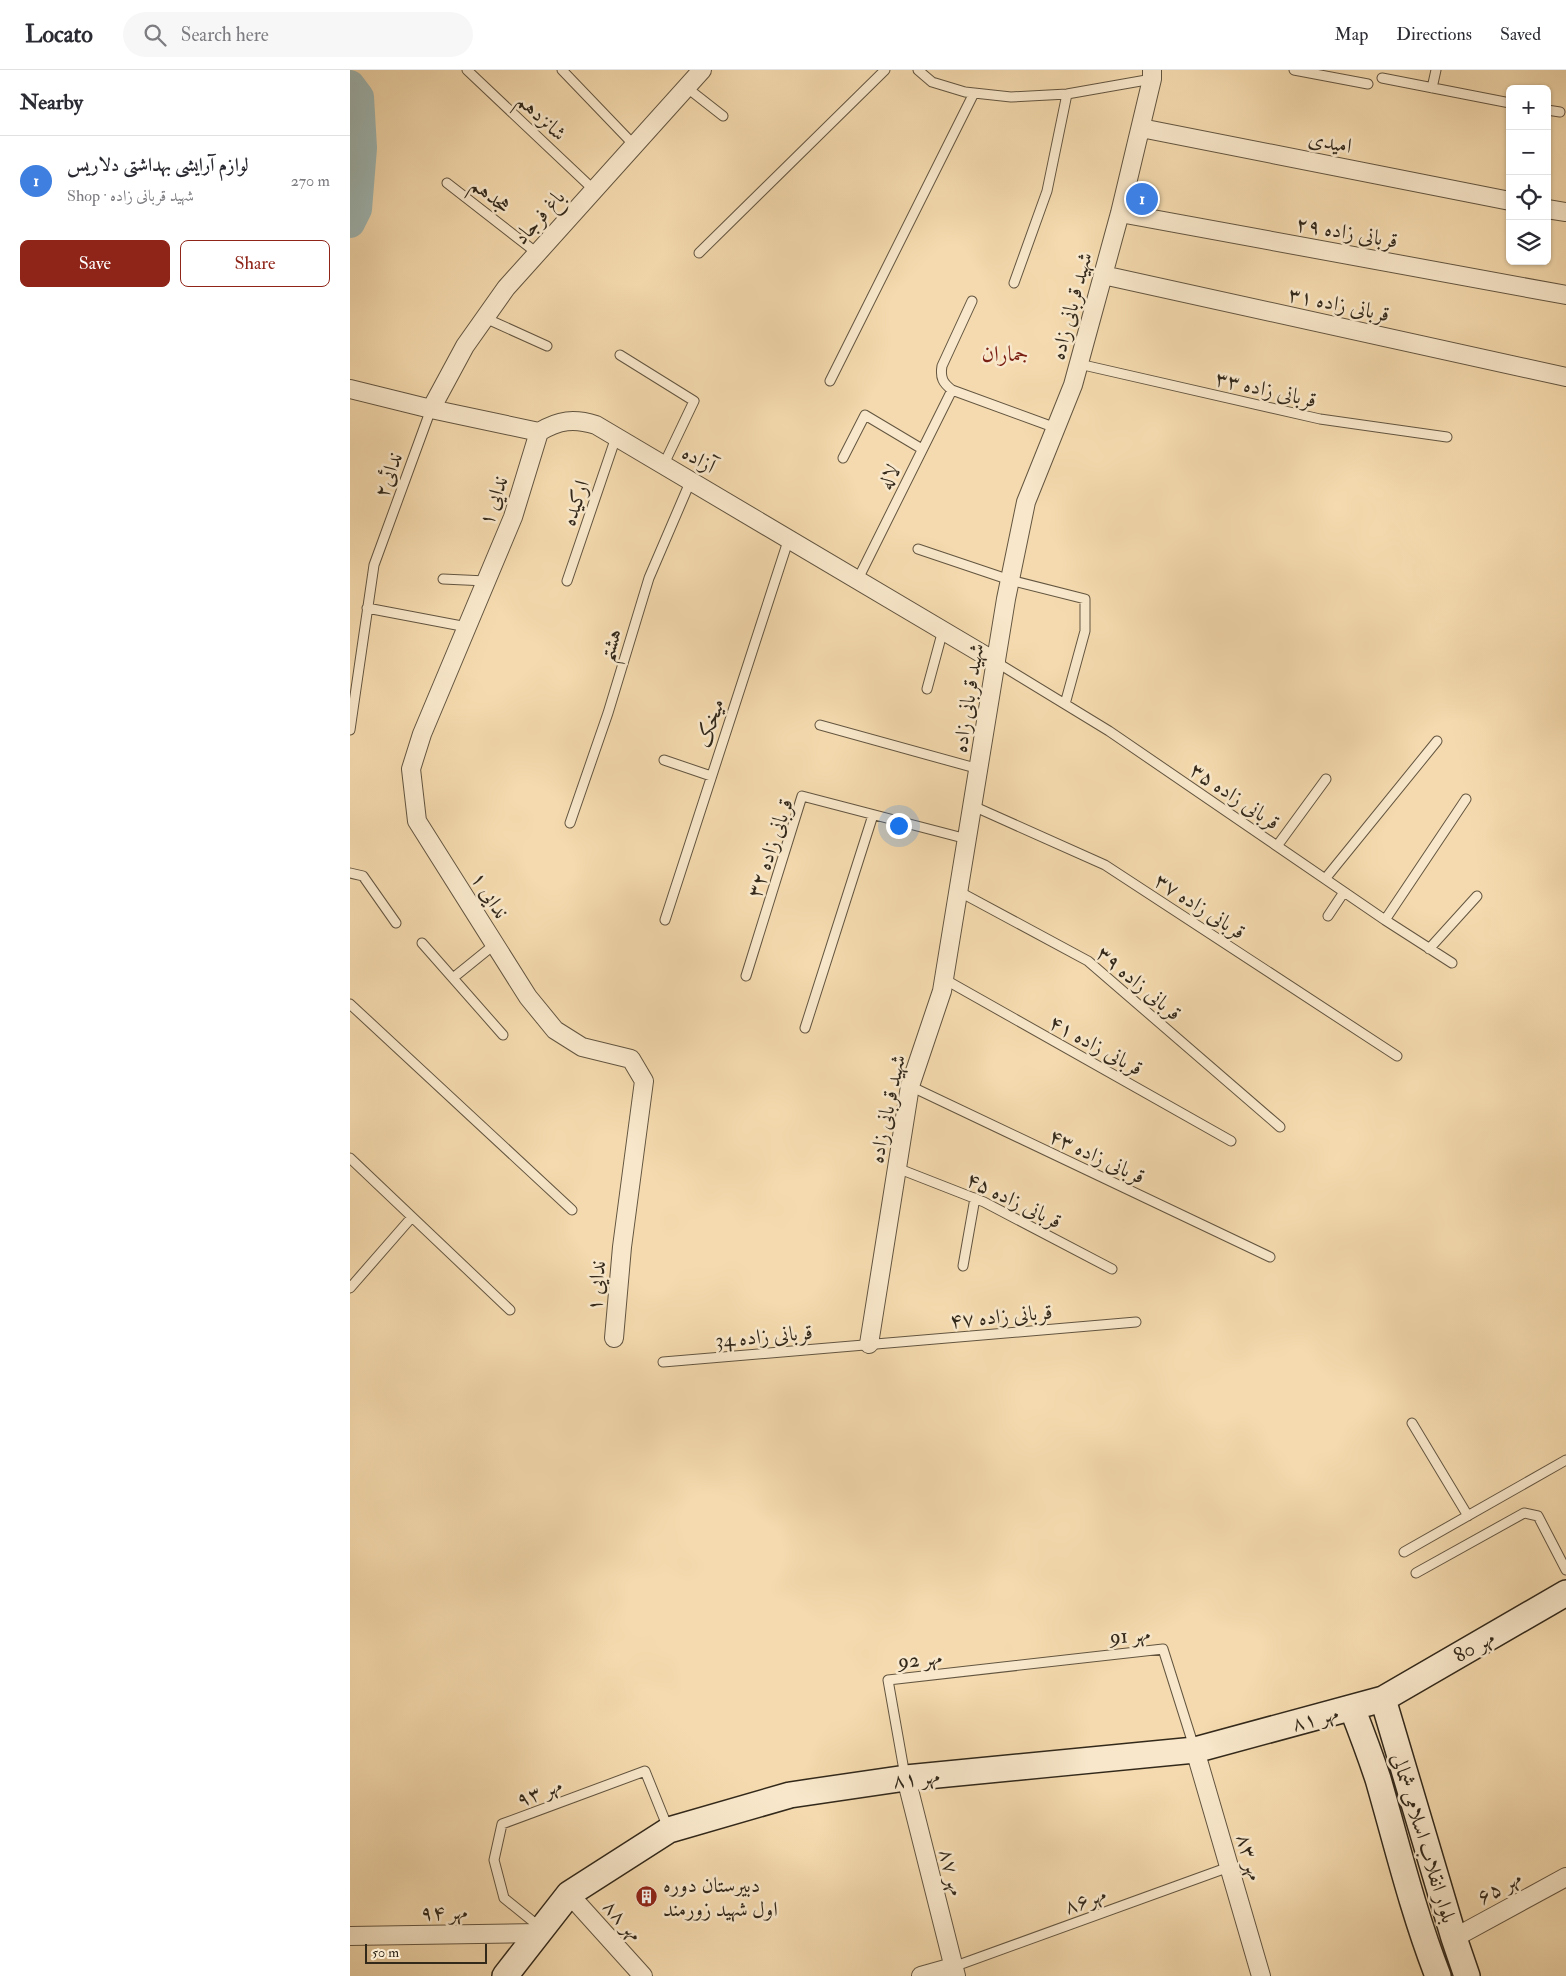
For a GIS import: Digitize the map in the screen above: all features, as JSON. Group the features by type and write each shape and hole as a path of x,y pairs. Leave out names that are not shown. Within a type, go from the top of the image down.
{"street":[{"name":"شهید قربانی زاده","path":"869,1344 910,1086 942,990 1010,580 1026,502 1073,385 1120,213 1152,75"},
{"name":"باغ فرجاد","path":"431,409 465,346 506,288 634,145 692,76"},
{"name":"امیدی","path":"1141,128 1506,200"},
{"path":"1551,210 1566,212"},
{"name":"قربانی زاده ۲۹","path":"1120,213 1566,295"},
{"name":"قربانی زاده ۳۱","path":"1103,275 1566,377"},
{"path":"350,389 431,409 539,432"},
{"name":"آزاده","path":"539,432 552,424 568,420 582,420 596,425 996,662"},
{"name":"ندایی ۱","path":"539,432 513,517 422,734 412,769 417,821 528,996 555,1030 582,1047 632,1059 644,1081 622,1247 614,1338"},
{"name":"مهر 80","path":"1383,1699 1566,1593"},
{"name":"مهر ۸۱","path":"505,1976 569,1894 669,1830 790,1795 906,1778 1195,1750 1383,1699"},
{"name":"بلوار انقلاب اسلامی شمالی","path":"1383,1699 1467,1976"},
{"name":"بلوار انقلاب اسلامی شمالی","path":"1352,1708 1377,1778 1428,1952 1438,1976"},
{"name":"مهر ۸۳","path":"1195,1750 1261,1976"},
{"name":"مهر ۸۷","path":"906,1778 954,1971"},
{"name":"مهر ۶۵","path":"1454,1938 1566,1877"},
{"name":"مهر ۸۸","path":"569,1894 643,1976"},
{"name":"مهر ۹۴","path":"350,1936 540,1931"},
{"path":"921,1976 954,1971"}],"lane":[{"name":"شانزدهم","path":"467,70 594,190"},
{"path":"562,70 634,145"},
{"path":"699,253 885,70"},
{"path":"918,70 932,82 974,93 1011,97 1067,94 1152,75"},
{"path":"1294,70 1316,72 1368,84"},
{"path":"1432,88 1436,70"},
{"path":"692,76 723,116"},
{"path":"1382,78 1506,102"},
{"path":"830,381 974,93"},
{"path":"1014,283 1047,191 1067,94"},
{"path":"1551,111 1560,112"},
{"name":"هجدهم","path":"447,183 537,253"},
{"path":"972,301 942,366 941,375 944,383 952,390 1056,428"},
{"path":"485,318 547,346"},
{"path":"620,355 694,401 664,464"},
{"name":"قربانی زاده ۳۳","path":"1079,364 1320,420 1447,437"},
{"name":"لاله","path":"858,579 952,390"},
{"name":"ندائی۲","path":"350,730 374,565 431,409"},
{"path":"843,458 865,415 922,449"},
{"name":"ارکیده","path":"567,581 616,437"},
{"name":"هشتم","path":"570,823 608,713 649,578 691,480"},
{"name":"میخک","path":"665,920 789,538"},
{"path":"918,549 1010,580 1085,599 1085,631 1065,704"},
{"path":"443,579 486,581"},
{"path":"367,608 467,627"},
{"path":"927,690 943,630"},
{"name":"قربانی زاده ۳۵","path":"996,662 1109,731 1385,920 1452,963"},
{"path":"820,725 979,769"},
{"path":"1325,879 1437,741"},
{"path":"664,760 712,776"},
{"path":"1277,846 1326,779"},
{"name":"قربانی زاده ۳۲","path":"746,976 802,796 967,839"},
{"path":"1385,920 1466,799"},
{"name":"قربانی زاده ۳۷","path":"973,806 1104,865 1397,1056"},
{"path":"805,1028 873,815"},
{"path":"350,873 363,876 396,923"},
{"name":"قربانی زاده ۳۹","path":"958,891 1088,961 1280,1127"},
{"path":"1328,916 1344,892"},
{"path":"1429,948 1477,896"},
{"path":"422,943 503,1035"},
{"path":"453,978 494,944"},
{"name":"قربانی زاده ۴۱","path":"944,979 1231,1141"},
{"path":"350,1004 572,1210"},
{"name":"قربانی زاده ۴۳","path":"910,1086 1270,1257"},
{"path":"350,1158 510,1310"},
{"name":"قربانی زاده ۴۵","path":"897,1168 975,1198 1112,1269"},
{"path":"964,1266 975,1198"},
{"path":"350,1288 412,1217"},
{"name":"قربانی زاده ۴۷","path":"869,1344 1136,1322"},
{"name":"قربانی زاده 34","path":"663,1362 869,1344"},
{"path":"1412,1423 1468,1516"},
{"path":"1404,1552 1566,1460"},
{"path":"1416,1572 1524,1513 1538,1516 1566,1570"},
{"name":"مهر 91","path":"1026,1665 1163,1649 1195,1750"},
{"name":"مهر 92","path":"906,1778 888,1680 1026,1665"},
{"name":"مهر ۹۳","path":"540,1931 504,1898 494,1860 502,1824 644,1771 669,1830"},
{"name":"مهر۸۶","path":"954,1971 1230,1867"}],"waterway":[{"path":"350,85 359,97 362,148 357,209 350,223"}],"place":[{"name":"لوازم آرایشی بهداشتی دلاریس","path":"1142,199"},
{"name":"دبیرستان دوره اول شهید زورمند","path":"647,1897"}],"district":[{"name":"جماران","path":"1005,353"}]}
